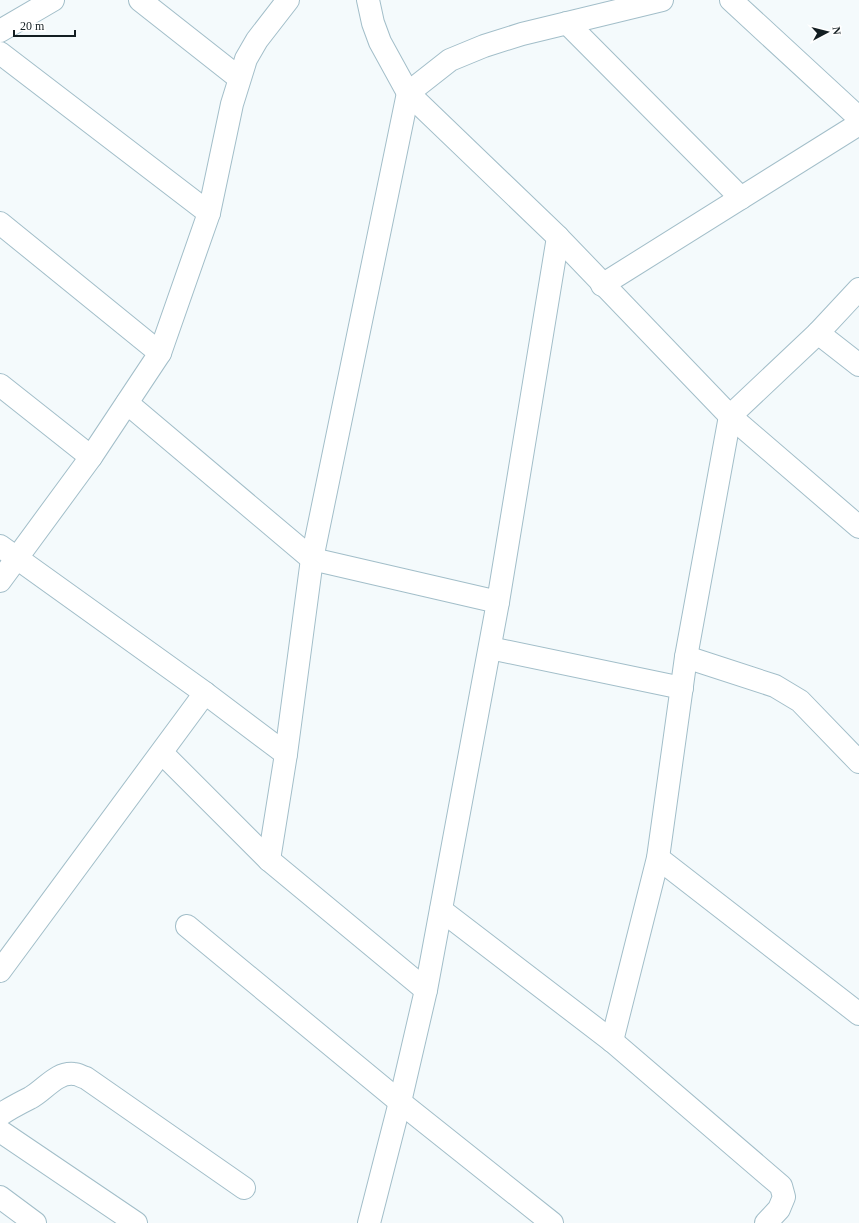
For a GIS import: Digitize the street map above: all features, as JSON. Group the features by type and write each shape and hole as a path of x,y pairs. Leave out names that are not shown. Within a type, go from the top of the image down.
{"street":[{"path":"0,31 53,0"},
{"path":"140,0 239,78"},
{"path":"0,581 91,457 160,353 209,212 239,78 246,59 257,40 288,0"},
{"path":"368,0 373,23 380,42 408,93 558,237 602,285 730,416 859,527"},
{"path":"269,860 286,754 312,559 408,93 450,60 484,46 522,34 662,0"},
{"path":"731,0 859,118"},
{"path":"567,23 741,198"},
{"path":"0,53 209,212"},
{"path":"602,285 859,124"},
{"path":"0,223 160,353"},
{"path":"369,1223 400,1102 426,990 490,648 558,237"},
{"path":"612,1041 658,858 686,657 730,416 818,333 859,289"},
{"path":"818,333 859,365"},
{"path":"0,385 91,457"},
{"path":"127,403 312,559 498,602"},
{"path":"0,546 206,693 286,754"},
{"path":"490,648 682,688"},
{"path":"686,657 775,686 800,701 859,762"},
{"path":"2,964 206,693"},
{"path":"162,753 269,860 426,990"},
{"path":"658,858 859,1014"},
{"path":"441,910 612,1041 781,1186 784,1197 779,1209 766,1223"},
{"path":"187,926 400,1102 552,1223"},
{"path":"4,1107 31,1098 62,1075 74,1074 86,1078 244,1188"},
{"path":"0,1131 136,1223"},
{"path":"0,1197 35,1223"}]}
